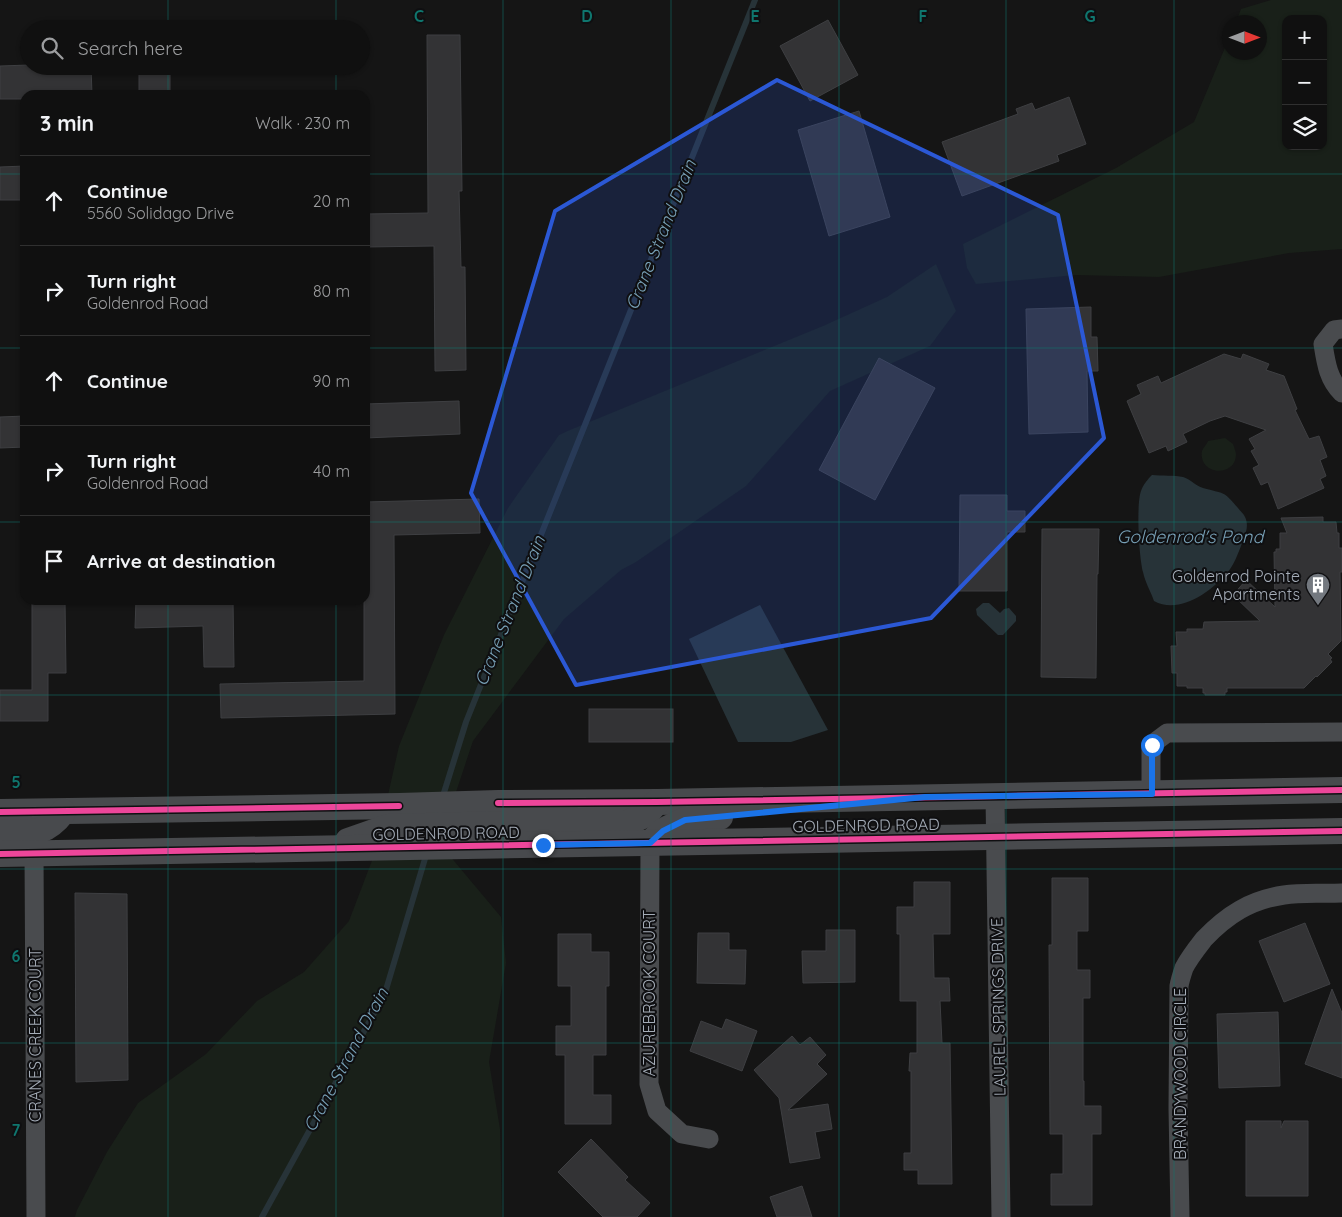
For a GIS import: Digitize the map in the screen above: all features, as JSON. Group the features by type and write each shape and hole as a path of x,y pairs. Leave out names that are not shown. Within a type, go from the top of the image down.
{"main road":[{"name":"GOLDENROD ROAD","path":"0,812 63,812 401,826 500,824 657,802 1342,790"},
{"path":"650,843 663,831 685,820 925,797"},
{"path":"0,833 39,832 55,823 63,812"},
{"name":"GOLDENROD ROAD","path":"0,854 328,848 401,826 500,824 650,843 1342,831"}],"street":[{"path":"1342,329 1334,330 1324,344 1327,368 1336,387 1342,393"},
{"path":"1152,794 1152,745 1167,733 1342,732"},
{"name":"LAUREL SPRINGS DRIVE","path":"995,796 1001,1217"},
{"name":"AZUREBROOK COURT","path":"650,843 649,1084 657,1112 682,1134 709,1139"},
{"name":"CRANES CREEK COURT","path":"34,853 36,1217"},
{"name":"BRANDYWOOD CIRCLE","path":"1180,1217 1178,1108 1179,986 1184,968 1198,946 1217,926 1233,914 1252,904 1285,894 1342,893"}],"highlighted area":[{"path":"777,80 1058,215 1104,438 931,618 576,685 471,493 555,211"}],"shaded area":[{"path":"1271,0 1342,0 1342,249 1289,253 1159,277 1076,275 976,284 967,268 963,244 1116,168 1194,122 1222,55 1222,60 1267,60 1267,15 1239,15 1241,9"},
{"path":"936,264 956,311 930,346 830,391 746,486 636,562 621,570 564,619 473,741 453,801 388,795 399,746 444,635 508,508 559,435 823,326 887,297"},
{"path":"1225,438 1233,444 1236,455 1234,462 1224,470 1217,471 1211,469 1205,465 1202,459 1202,451 1208,441"},
{"path":"381,837 439,843 501,917 506,963 489,1062 500,1129 502,1217 75,1217 107,1152 138,1103 206,1054 257,1001 304,972 349,921"}],"water":[{"name":"Goldenrod's Pond","path":"1152,475 1183,477 1200,487 1226,495 1244,515 1246,521 1245,536 1229,570 1203,594 1184,603 1164,605 1154,601 1144,576 1139,543 1139,498 1142,489"},
{"path":"983,603 989,603 1000,613 1004,609 1009,608 1016,616 1016,621 1003,635 998,635 977,615 976,609"},
{"path":"760,605 828,730 791,742 738,742 689,639"}],"building":[{"path":"828,20 858,75 810,101 780,46"},
{"path":"427,35 460,35 462,191 459,191 461,267 465,267 466,370 435,371 434,246 370,247 370,214 428,213"},
{"path":"20,65 20,75 91,75 92,90 20,90 20,99 0,99 0,66"},
{"path":"139,75 170,75 170,90 139,90"},
{"path":"1069,97 1086,144 1057,155 1059,161 962,196 942,142 1018,114 1016,109 1032,103 1035,110"},
{"path":"859,111 890,217 829,236 798,130"},
{"path":"20,166 20,200 0,200 0,167"},
{"path":"1091,307 1091,337 1097,337 1098,371 1087,371 1088,432 1029,434 1026,309"},
{"path":"1224,354 1241,359 1243,354 1269,364 1266,370 1284,376 1297,409 1295,410 1309,439 1319,436 1327,457 1320,460 1326,476 1320,479 1324,488 1278,509 1268,482 1261,485 1253,468 1259,465 1251,451 1255,449 1249,439 1266,430 1225,416 1183,434 1187,442 1168,451 1166,446 1149,453 1127,401 1141,394 1137,385 1158,376 1161,383"},
{"path":"879,358 935,388 875,500 819,470"},
{"path":"459,401 460,434 370,438 370,404"},
{"path":"20,416 20,447 0,448 0,417"},
{"path":"960,495 1007,495 1007,511 1025,511 1025,532 1007,532 1007,591 959,591"},
{"path":"479,499 480,533 394,535 395,714 221,718 220,684 364,681 364,605 370,605 370,502"},
{"name":"Goldenrod Pointe Apartments","path":"1323,517 1323,522 1336,522 1337,533 1339,533 1339,548 1342,548 1342,572 1340,572 1341,641 1328,654 1332,658 1330,659 1332,662 1304,688 1227,688 1225,695 1205,695 1203,688 1177,686 1177,673 1172,673 1171,646 1177,646 1176,632 1187,632 1187,629 1203,629 1204,622 1260,621 1233,595 1246,580 1275,607 1274,552 1276,552 1276,549 1280,549 1280,533 1287,533 1281,518"},
{"path":"1042,529 1099,529 1096,678 1041,677"},
{"path":"32,605 65,605 66,673 48,673 48,721 0,721 0,690 32,690"},
{"path":"136,605 233,605 234,667 204,667 203,626 135,628"},
{"path":"589,709 673,709 673,742 589,742"},
{"path":"1052,878 1088,878 1088,931 1077,931 1077,970 1090,970 1090,998 1083,998 1084,1106 1101,1106 1101,1134 1092,1134 1092,1205 1051,1205 1051,1174 1063,1174 1063,1134 1050,1134 1049,945 1052,945"},
{"path":"914,882 950,882 950,934 933,934 934,978 949,978 950,1001 940,1001 942,1043 950,1043 952,1184 918,1184 918,1170 904,1170 904,1153 911,1153 911,1071 909,1071 910,1053 917,1053 917,1001 900,1001 900,934 897,934 897,907 914,907"},
{"path":"75,893 127,894 128,1080 76,1082"},
{"path":"1305,923 1330,984 1284,1002 1259,941"},
{"path":"826,930 855,930 855,982 803,983 802,951 826,951"},
{"path":"698,933 729,933 729,950 746,950 745,984 697,983"},
{"path":"558,934 591,934 591,952 609,952 609,986 606,986 606,1055 593,1055 593,1095 611,1095 611,1124 565,1124 565,1055 556,1055 556,1026 571,1026 571,986 558,986"},
{"path":"1332,989 1342,1013 1342,1078 1305,1064"},
{"path":"1278,1012 1280,1086 1219,1088 1217,1014"},
{"path":"726,1019 757,1031 742,1071 690,1051 701,1021 722,1029"},
{"path":"792,1036 800,1045 810,1037 826,1055 817,1064 827,1074 788,1110 828,1104 832,1129 815,1132 820,1158 790,1163 779,1098 754,1070"},
{"path":"1246,1121 1281,1121 1281,1128 1284,1121 1308,1121 1308,1196 1246,1196"},
{"path":"591,1139 628,1177 625,1180 650,1203 637,1217 603,1217 558,1172"},
{"path":"802,1186 812,1217 777,1217 770,1197"}],"waterway":[{"name":"Crane Strand Drain","path":"442,799 466,722 755,0"},
{"name":"Crane Strand Drain","path":"262,1217 385,993 427,852"}],"cycle path":[{"path":"498,803 1342,790"},
{"path":"0,812 399,806"},
{"path":"0,854 1342,831"}],"place":[{"name":"Goldenrod Pointe Apartments","path":"1318,606"}],"route":[{"path":"543,845 650,843 663,831 685,820 925,797 1152,794 1152,745"}]}
